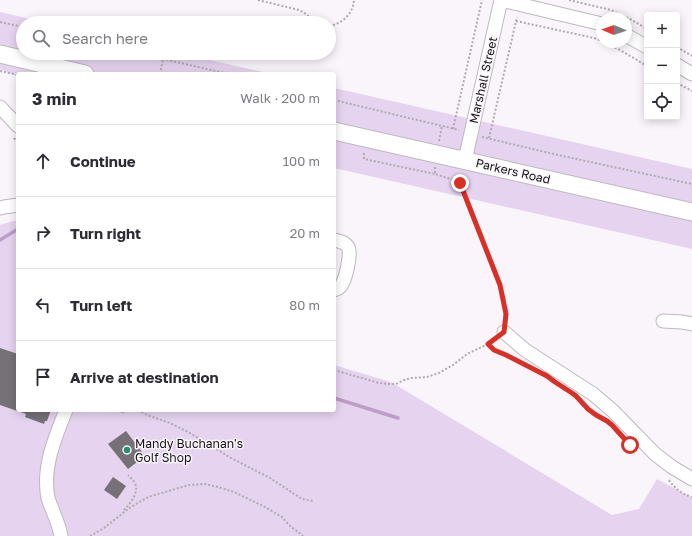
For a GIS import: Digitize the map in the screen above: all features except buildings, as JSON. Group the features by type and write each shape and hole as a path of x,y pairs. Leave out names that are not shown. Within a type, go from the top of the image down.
{"main road":[{"path":"0,54 16,58"},
{"path":"26,60 76,72"},
{"name":"Parkers Road","path":"336,131 692,212"}],"street":[{"path":"501,0 596,23"},
{"name":"Marshall Street","path":"465,160 501,0"},
{"path":"632,38 644,45"},
{"path":"680,67 692,74"},
{"path":"0,107 16,124"},
{"path":"0,208 16,205"},
{"path":"336,241 344,243 350,252 343,284 340,288 336,289"},
{"path":"664,321 692,324"},
{"path":"504,332 525,350 593,394 613,411 655,454 672,467 691,476"},
{"path":"61,536 60,528 48,497 47,478 49,458 56,434 65,412"}],"path":[{"path":"258,0 299,10 308,16"},
{"path":"336,24 344,20 351,10 354,0"},
{"path":"453,129 482,0"},
{"path":"569,0 611,10 644,27"},
{"path":"489,138 521,5"},
{"path":"516,21 596,39"},
{"path":"0,22 16,25"},
{"path":"616,48 644,64"},
{"path":"679,48 692,56"},
{"path":"160,72 163,60"},
{"path":"167,60 220,72"},
{"path":"0,71 16,75"},
{"path":"679,84 692,91"},
{"path":"336,100 558,155 692,184"},
{"path":"435,174 442,126"},
{"path":"336,371 379,383 388,384 396,384 411,378 427,377 440,373 453,366 467,354 488,344 504,332 506,314 500,285 460,183 435,174 364,159"},
{"path":"488,344 494,350 520,362"},
{"path":"579,399 588,409 601,418"},
{"path":"142,412 190,433 231,458 270,478 302,499 314,501"},
{"path":"121,514 135,494 136,487 128,475"},
{"path":"666,476 673,486 680,492 692,497"},
{"path":"90,536 148,497 189,485 210,485 234,492 282,517 289,525 303,536"}],"shaded area":[{"path":"0,12 17,16 16,60 210,60 262,72 16,72 16,76 0,69"},
{"path":"336,88 692,169 692,249 336,168"},
{"path":"16,220 16,412 336,412 336,366 391,382 612,515 639,509 657,479 692,498 692,536 0,536 0,225"}],"waterway":[{"path":"0,240 16,230"},
{"path":"336,399 398,418"}],"place":[{"name":"Mandy Buchanan's Golf Shop","path":"127,450"}],"route":[{"path":"460,183 500,285 506,314 504,332 488,344 494,350 538,371 572,393 588,409 612,425 630,445"}]}
